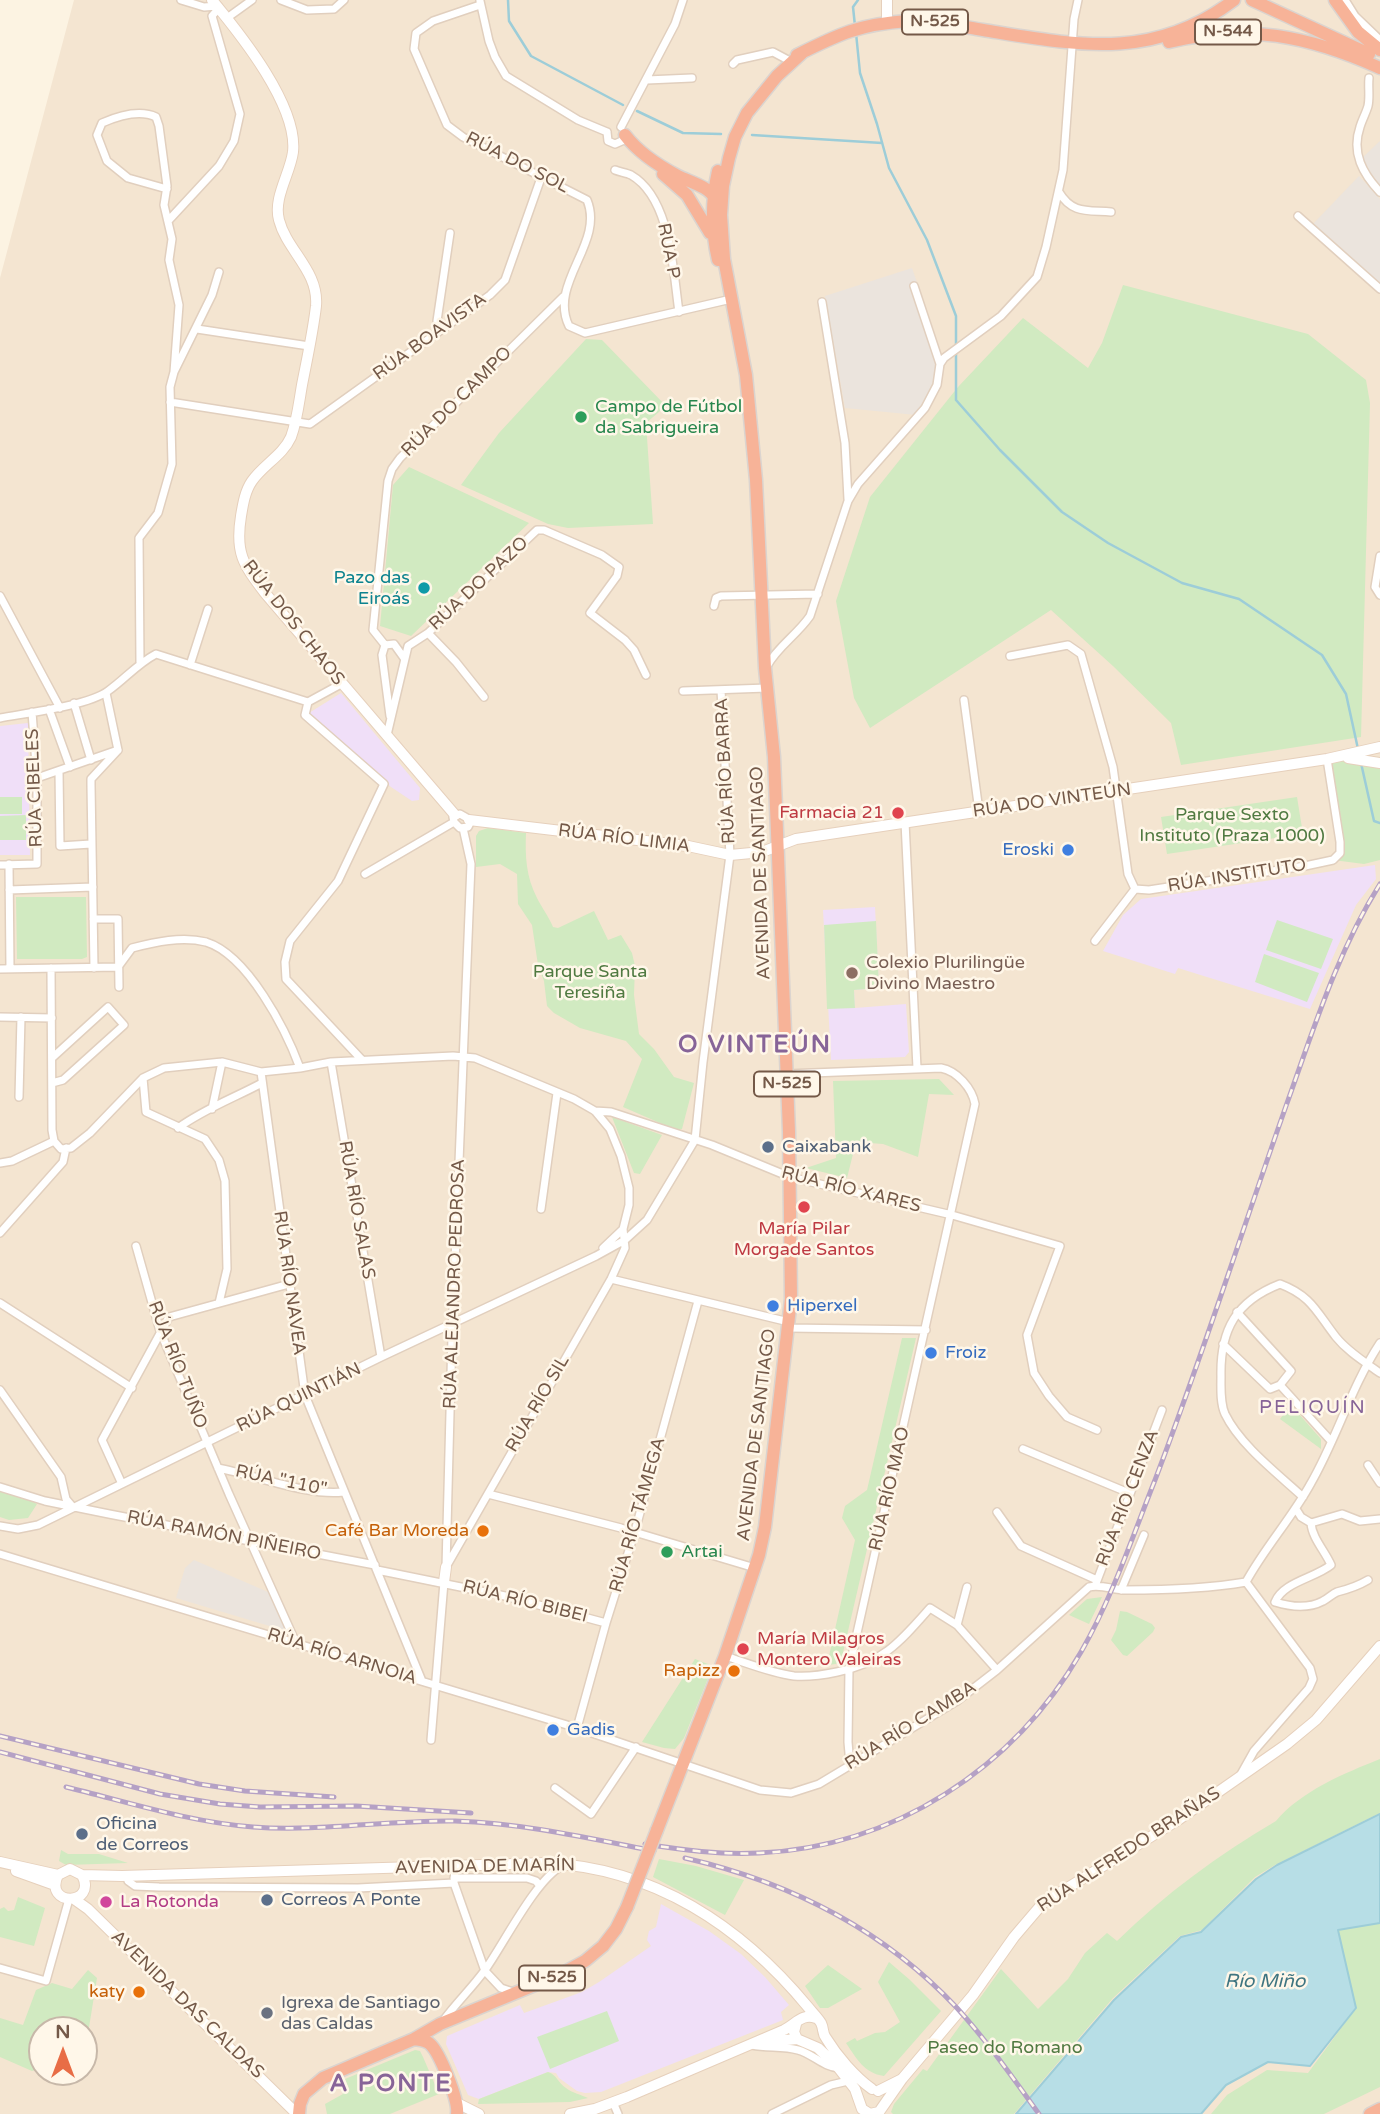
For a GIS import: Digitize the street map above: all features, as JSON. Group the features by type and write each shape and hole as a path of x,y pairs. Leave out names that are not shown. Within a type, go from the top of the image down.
{"highway":[{"name":"N-544","path":"1252,0 1380,60"},
{"path":"1335,0 1358,33 1380,50"},
{"name":"N-525","path":"748,401 726,300 718,241 721,215 719,166 736,122 757,90 788,60 834,36 864,26 912,21 1072,44 1127,44 1165,36 1192,26 1229,4"},
{"name":"N-544","path":"1072,44 1111,50 1146,47 1207,34 1240,31 1269,33 1339,50 1380,68"},
{"name":"N-525","path":"718,190 735,137 747,113 777,76 802,53"},
{"path":"622,135 642,153 677,176 718,190"},
{"path":"622,135 687,195 718,241"},
{"path":"677,176 702,180 712,176 719,166"},
{"path":"687,195 700,198 718,190"},
{"name":"N-525","path":"718,241 746,375 756,480 765,668"},
{"name":"AVENIDA DE SANTIAGO","path":"298,2114 302,2099 317,2082 414,2039 440,2024 517,1994 585,1961 603,1946 616,1929 626,1907 684,1763 755,1568 765,1527 792,1283 778,845 774,757 765,668"},
{"path":"435,2050 440,2033 454,2020"},
{"path":"414,2039 426,2041 435,2050 457,2108"},
{"path":"1370,2114 1380,2109"}],"street":[{"path":"168,221 219,166 234,141 240,114 212,16 216,5 204,7 181,0"},
{"path":"227,18 252,0"},
{"path":"281,0 307,10 334,9 344,0"},
{"path":"622,135 611,127 607,138 611,143 622,135 676,24 683,0"},
{"path":"887,0 887,23"},
{"path":"940,364 960,345 1002,316 1037,277 1059,192 1078,0"},
{"path":"1345,0 1355,16 1380,40"},
{"path":"480,2 495,58 506,76 578,120 607,132"},
{"name":"RÚA DO SOL","path":"480,2 433,21 416,33 414,49 447,125 463,137 587,200 592,212 585,243 563,297"},
{"name":"RÚA DOS CHAOS","path":"216,5 256,58 283,105 293,135 289,169 278,205 278,217 316,292 295,423 284,449 262,469 247,492 238,546 248,571 341,684 387,735 454,819"},
{"path":"733,64 737,60 773,52 788,60"},
{"path":"647,80 692,78"},
{"path":"1368,78 1368,105 1358,130 1357,146 1359,162 1365,176 1380,192"},
{"path":"140,662 139,538 158,513 172,464 170,402 179,305 169,260 172,239 164,205 167,189 156,117 148,113 118,116 102,123 97,135 107,161 128,178 167,189"},
{"name":"RÚA P","path":"615,170 631,175 648,190 664,220 679,312"},
{"name":"RÚA BOAVISTA","path":"295,423 310,424 490,295 505,280 542,175"},
{"path":"1059,192 1073,209 1111,212"},
{"path":"1298,216 1380,289"},
{"path":"442,328 438,321 450,233"},
{"path":"174,372 197,330 219,272"},
{"path":"765,668 776,650 805,624 814,608 848,501 858,484 925,408 937,385 940,364 914,286"},
{"path":"563,297 563,314 569,326 585,333 726,300"},
{"name":"RÚA DO CAMPO","path":"385,645 373,630 388,481 392,469 563,297"},
{"path":"822,302 845,443 848,501"},
{"path":"197,330 309,346"},
{"path":"170,402 295,423"},
{"name":"RÚA DO PAZO","path":"387,735 405,662 405,652 537,530 544,530 602,555 619,567 617,576 590,613 634,650 646,676"},
{"path":"1380,556 1376,587 1380,594"},
{"path":"714,606 716,598 721,596 818,594"},
{"path":"0,596 60,708"},
{"path":"190,665 208,609"},
{"path":"428,633 484,697"},
{"name":"RÚA DO PAZO","path":"391,721 382,655 385,645 414,642"},
{"path":"394,644 403,654 405,662"},
{"path":"1010,656 1068,645 1081,654 1118,792 1128,874 1135,889 1095,941"},
{"path":"0,718 60,708 106,693 140,662 156,654 308,702 341,684"},
{"name":"RÚA RÍO BARRA","path":"695,1140 730,855 722,690 767,688"},
{"path":"683,691 722,690"},
{"path":"106,693 118,750"},
{"path":"964,700 979,811"},
{"path":"308,702 305,715 384,784 338,881 289,941 285,962 286,979 362,1060"},
{"path":"74,703 90,760"},
{"path":"49,709 70,767"},
{"name":"RÚA CIBELES","path":"4,864 37,864 37,778 32,712"},
{"path":"1327,759 1379,748"},
{"path":"1379,748 1376,755 1379,763"},
{"path":"37,778 118,750"},
{"path":"94,968 91,779 118,750"},
{"path":"1327,759 1349,758 1379,763"},
{"name":"RÚA DO VINTEÚN","path":"778,845 796,839 1327,759"},
{"name":"RÚA INSTITUTO","path":"1135,889 1149,890 1333,860 1340,853 1340,842 1327,759"},
{"path":"59,771 60,846 91,844"},
{"path":"365,874 460,814 466,824"},
{"path":"786,1074 917,1068 905,822"},
{"name":"RÚA RÍO LIMIA","path":"466,824 688,846 730,855 762,852 778,845"},
{"name":"RÚA ALEJANDRO PEDROSA","path":"431,1740 446,1567 471,864 466,824"},
{"path":"4,864 9,890 10,969"},
{"path":"9,890 93,887"},
{"path":"0,920 9,919"},
{"path":"93,919 118,919 119,987"},
{"path":"118,967 132,948 156,942 190,940 206,942 219,948 248,975 277,1015 300,1068"},
{"path":"0,969 118,967"},
{"path":"51,968 52,1130 54,1141 61,1149 71,1148 90,1133 143,1078 164,1068 222,1062 261,1072"},
{"path":"52,1058 108,1007 124,1025 63,1080 52,1083"},
{"path":"0,1017 52,1018"},
{"path":"19,1097 21,1017"},
{"name":"RÚA RÍO XARES","path":"261,1072 331,1062 464,1057 489,1063 595,1111 611,1112 695,1140 789,1177 952,1215 1059,1245 1027,1335 1034,1373 1067,1417 1097,1430"},
{"path":"212,1109 222,1062"},
{"name":"RÚA RÍO SALAS","path":"331,1062 381,1357"},
{"name":"RÚA RÍO MAO","path":"850,1765 849,1669 974,1116 974,1098 961,1080 948,1069 917,1068"},
{"name":"RÚA RÍO NAVEA","path":"261,1072 305,1395 422,1681"},
{"path":"143,1078 146,1112 205,1139 219,1160 225,1181 227,1269 219,1303"},
{"path":"178,1128 198,1113 212,1109 262,1083"},
{"path":"541,1209 557,1093"},
{"path":"595,1111 610,1129 621,1156 629,1188 629,1205 623,1229"},
{"name":"RÚA RÍO SIL","path":"625,1240 652,1212 695,1140"},
{"path":"0,1163 12,1161 54,1141"},
{"path":"0,1233 63,1162 66,1148"},
{"name":"RÚA RÍO SIL","path":"446,1567 611,1279 625,1248 623,1229"},
{"name":"RÚA QUINTIÁN","path":"596,1256 623,1229"},
{"name":"RÚA QUINTIÁN","path":"0,1526 18,1529 38,1525 625,1240"},
{"name":"RÚA RÍO TUÑO","path":"136,1246 160,1331 296,1643"},
{"path":"611,1279 789,1325 926,1330"},
{"path":"122,1484 102,1440 169,1317 289,1284"},
{"path":"1303,1497 1260,1457 1225,1413 1221,1391 1221,1359 1226,1331 1237,1312 1263,1290 1280,1284 1289,1287 1316,1307 1336,1337 1380,1373"},
{"name":"RÚA RÍO TÁMEGA","path":"577,1728 698,1301"},
{"path":"0,1303 132,1388"},
{"path":"1223,1344 1270,1389 1280,1385 1291,1371 1237,1312"},
{"path":"997,1512 1021,1546 1096,1583 1117,1589 1214,1588 1246,1582 1262,1554 1303,1497 1367,1363 1380,1343"},
{"path":"1280,1385 1331,1441"},
{"path":"0,1390 61,1477 66,1499 73,1507"},
{"name":"RÚA RÍO CENZA","path":"1096,1583 1162,1410"},
{"path":"1023,1449 1129,1493"},
{"path":"1368,1465 1380,1483"},
{"name":"RÚA \"110\"","path":"218,1468 298,1488 330,1493 343,1492"},
{"name":"RÚA RAMÓN PIÑEIRO","path":"0,1487 73,1507 249,1540 444,1582"},
{"path":"488,1494 635,1531 755,1568"},
{"path":"1296,1509 1301,1517 1311,1523 1342,1514 1360,1521 1380,1519"},
{"path":"1275,1602 1278,1595 1331,1565 1312,1532 1311,1523"},
{"path":"1117,1589 1144,1535"},
{"path":"445,1541 458,1545"},
{"name":"RÚA RÍO ARNOIA","path":"0,1554 577,1728 684,1763"},
{"path":"1263,1606 1275,1602 1292,1607 1311,1605 1324,1601 1335,1592 1356,1587 1368,1580"},
{"name":"RÚA RÍO BIBEI","path":"444,1582 606,1623"},
{"path":"1239,1777 1254,1751 1309,1688 1312,1679 1310,1668 1246,1582"},
{"name":"RÚA RÍO CAMBA","path":"684,1763 750,1787 781,1793 805,1790 957,1701 997,1670 1077,1596 1096,1583"},
{"path":"957,1625 967,1587"},
{"path":"725,1656 794,1676 812,1676 849,1669 872,1662 902,1640 930,1608 957,1625 997,1670"},
{"name":"RÚA ALFREDO BRAÑAS","path":"881,2111 902,2079 972,1995 1014,1937 1043,1903 1178,1820 1287,1744 1316,1720 1380,1646"},
{"path":"555,1788 591,1814 636,1747"},
{"path":"0,1864 57,1880"},
{"path":"440,2024 485,1971 540,1886 552,1871 566,1864"},
{"name":"AVENIDA DE MARÍN","path":"123,1876 566,1864 601,1869 626,1877 697,1910 723,1926 763,1957 816,2018"},
{"path":"455,1866 454,1880 485,1971 501,1988 517,1994"},
{"path":"57,1880 70,1869 83,1879 123,1876"},
{"path":"254,1872 256,1889"},
{"path":"158,1874 159,1887"},
{"name":"AVENIDA DE MARÍN","path":"123,1876 135,1886 159,1887 358,1888 454,1880 527,1878 540,1886"},
{"path":"0,1968 46,1982 71,1899 82,1893 83,1879"},
{"path":"57,1880 60,1895 71,1899"},
{"name":"AVENIDA DAS CALDAS","path":"71,1899 91,1911 298,2114"},
{"path":"799,1998 798,2021 794,2032 803,2045"},
{"path":"570,2114 585,2112 613,2102 751,2045 808,2016 821,2022 823,2033 864,2083 883,2096 881,2111 868,2114 861,2107 860,2100 839,2068 818,2048 774,2040 751,2045"},
{"path":"803,2045 817,2043 823,2033"},
{"name":"RÚA ALFREDO BRAÑAS","path":"875,2090 902,2079"},
{"path":"772,2114 831,2085 848,2081"},
{"path":"860,2100 863,2094 875,2090"},
{"path":"613,2102 618,2114"},
{"path":"457,2108 479,2114"}],"shaded area":[{"path":"74,0 1380,0 1380,2114 0,2114 0,278"},
{"path":"1380,141 1380,184 1377,187 1360,160"},
{"path":"1359,176 1380,199 1380,284 1313,224"},
{"path":"912,268 940,349 936,379 916,415 845,408 825,296"},
{"path":"341,693 420,788 419,800 412,801 391,787 311,717 309,713"},
{"path":"28,723 30,855 0,855 0,726"},
{"path":"1375,865 1376,879 1356,905 1310,1009 1178,968 1175,974 1103,951 1123,915 1141,899"},
{"name":"Colexio Plurilingüe Divino Maestro","path":"875,907 879,988 854,990 855,1008 906,1004 909,1052 905,1057 831,1060 823,910"},
{"path":"194,1560 275,1595 288,1629 286,1631 176,1598 185,1568"},
{"path":"661,1904 709,1931 741,1954 789,2005 781,2012 783,2020 601,2092 577,2091 556,2073 548,2072 479,2099 468,2095 446,2044 447,2036 520,2005 524,2013 582,1992 599,1982 651,1946 647,1940 649,1931 656,1927"}],"green space":[{"path":"1123,285 1308,334 1366,380 1370,403 1361,737 1181,765 1171,723 1051,610 870,728 854,698 836,601 870,497 958,387 1023,318 1088,368 1102,343"},
{"path":"586,339 602,340 666,406 646,423 653,524 568,528 548,524 461,485 499,433"},
{"path":"409,467 529,523 411,636 380,626 393,485"},
{"path":"1349,758 1380,764 1380,860 1364,864 1333,860 1340,853 1327,759"},
{"path":"0,797 22,797 22,814 0,814"},
{"name":"Parque Sexto Instituto (Praza 1000)","path":"1297,797 1303,834 1167,854 1161,817"},
{"path":"26,815 26,840 0,840 0,816"},
{"name":"Parque Santa Teresiña","path":"488,828 526,833 530,882 553,927 558,928 594,911 608,940 621,935 632,953 635,966 634,995 639,1034 654,1049 674,1077 694,1083 682,1129 676,1130 623,1107 642,1059 626,1041 580,1028 547,1006 532,925 518,904 517,874 500,864 476,867 476,836 479,831"},
{"path":"16,897 86,897 87,957 17,959"},
{"path":"1277,920 1333,939 1321,969 1266,950"},
{"path":"876,921 879,988 854,990 855,1008 827,1009 824,925"},
{"path":"1264,954 1319,973 1307,1002 1255,982"},
{"path":"939,1079 954,1095 929,1094 918,1157 883,1144 856,1142 847,1178 806,1168 836,1158 833,1081"},
{"path":"612,1117 662,1135 640,1174 634,1173"},
{"path":"902,1338 916,1338 842,1657 836,1664 827,1665 855,1540 842,1518 845,1506 867,1490"},
{"path":"1291,1405 1321,1439 1321,1449 1280,1419"},
{"path":"0,1491 37,1504 28,1518 9,1520 0,1517"},
{"path":"1102,1597 1089,1624 1069,1615 1087,1599"},
{"path":"1120,1611 1152,1624 1155,1628 1127,1656 1123,1655 1111,1640"},
{"path":"695,1659 713,1666 684,1738 675,1749 642,1742"},
{"name":"Paseo do Romano","path":"1380,1759 1380,1813 1255,1877 1202,1930 1180,1936 1113,1998 1014,2114 891,2112 894,2104 923,2069 927,2071 1001,1969 1038,2009 1068,1979 1085,1953 1107,1933 1117,1941 1173,1891 1233,1847 1276,1821 1311,1792"},
{"path":"61,1850 68,1854 99,1854 128,1863 66,1865 59,1861"},
{"path":"659,1859 744,1880 725,1915 653,1877"},
{"path":"18,1897 45,1908 34,1946 0,1937 0,1909 4,1907 8,1911 14,1910"},
{"path":"1380,1923 1380,2087 1324,2114 1211,2114 1227,2095 1267,2070 1308,2073 1356,2008 1338,1930"},
{"path":"889,1962 941,2011 884,2076 866,2068 846,2043 855,2038 857,2041 875,2033 885,2032 900,2022 878,1982"},
{"path":"828,1965 862,1989 828,2008 820,2008 805,1986"},
{"path":"88,1970 97,1978 91,2016 28,2016 28,2069 0,2057 0,2018 23,2025 36,1990 52,1983 72,1989"},
{"path":"607,2011 619,2041 550,2069 537,2037"},
{"path":"415,2050 420,2051 439,2094 390,2114 327,2114 325,2104 343,2094 341,2090 348,2087 345,2079"},
{"path":"548,2072 568,2090 588,2098 570,2102 478,2104 479,2099"}],"water":[{"name":"Río Miño","path":"1380,1814 1380,1923 1338,1930 1356,2008 1310,2066 1268,2062 1226,2085 1201,2114 1016,2114 1114,2000 1181,1937 1201,1932 1256,1879 1277,1865"}],"waterway":[{"path":"508,0 509,21 531,56 623,105"},
{"path":"855,26 853,7 858,0"},
{"path":"856,33 860,73 889,168 927,240 956,316 956,347"},
{"path":"637,111 683,133 721,134"},
{"path":"752,135 882,143"},
{"path":"956,353 956,400 1000,450 1062,512 1108,543 1182,583 1239,599 1322,655 1346,694 1358,749"},
{"path":"1361,763 1374,821 1380,823"}],"railway":[{"path":"645,1844 702,1852 759,1853 809,1847 857,1835 903,1817 945,1794 985,1765 1021,1732 1053,1694 1081,1652 1121,1568 1189,1387 1327,992 1351,937 1380,884"},
{"path":"0,1736 199,1784 245,1791 334,1797"},
{"path":"0,1752 160,1794 220,1804 260,1807 356,1806 471,1813"},
{"path":"66,1787 159,1811 253,1827 303,1828 430,1821 480,1822 555,1832 654,1851"},
{"path":"685,1858 761,1880 797,1895 866,1932 898,1955 957,2008 1039,2114"}],"place":[{"name":"Campo de Fútbol da Sabrigueira","path":"581,417"},
{"name":"Pazo das Eiroás","path":"424,588"},
{"name":"Farmacia 21","path":"898,813"},
{"name":"Eroski","path":"1068,850"},
{"name":"Colexio Plurilingüe Divino Maestro","path":"852,973"},
{"name":"Caixabank","path":"768,1147"},
{"name":"María Pilar Morgade Santos","path":"804,1207"},
{"name":"Hiperxel","path":"773,1306"},
{"name":"Froiz","path":"931,1353"},
{"name":"Café Bar Moreda","path":"483,1531"},
{"name":"Artai","path":"667,1552"},
{"name":"María Milagros Montero Valeiras","path":"743,1649"},
{"name":"Rapizz","path":"734,1671"},
{"name":"Gadis","path":"553,1730"},
{"name":"Oficina de Correos","path":"82,1834"},
{"name":"Correos A Ponte","path":"267,1900"},
{"name":"La Rotonda","path":"106,1902"},
{"name":"katy","path":"139,1992"},
{"name":"Igrexa de Santiago das Caldas","path":"267,2013"}],"district":[{"name":"O VINTEÚN","path":"755,1046"},
{"name":"PELIQUÍN","path":"1313,1408"},
{"name":"A PONTE","path":"391,2085"}]}
